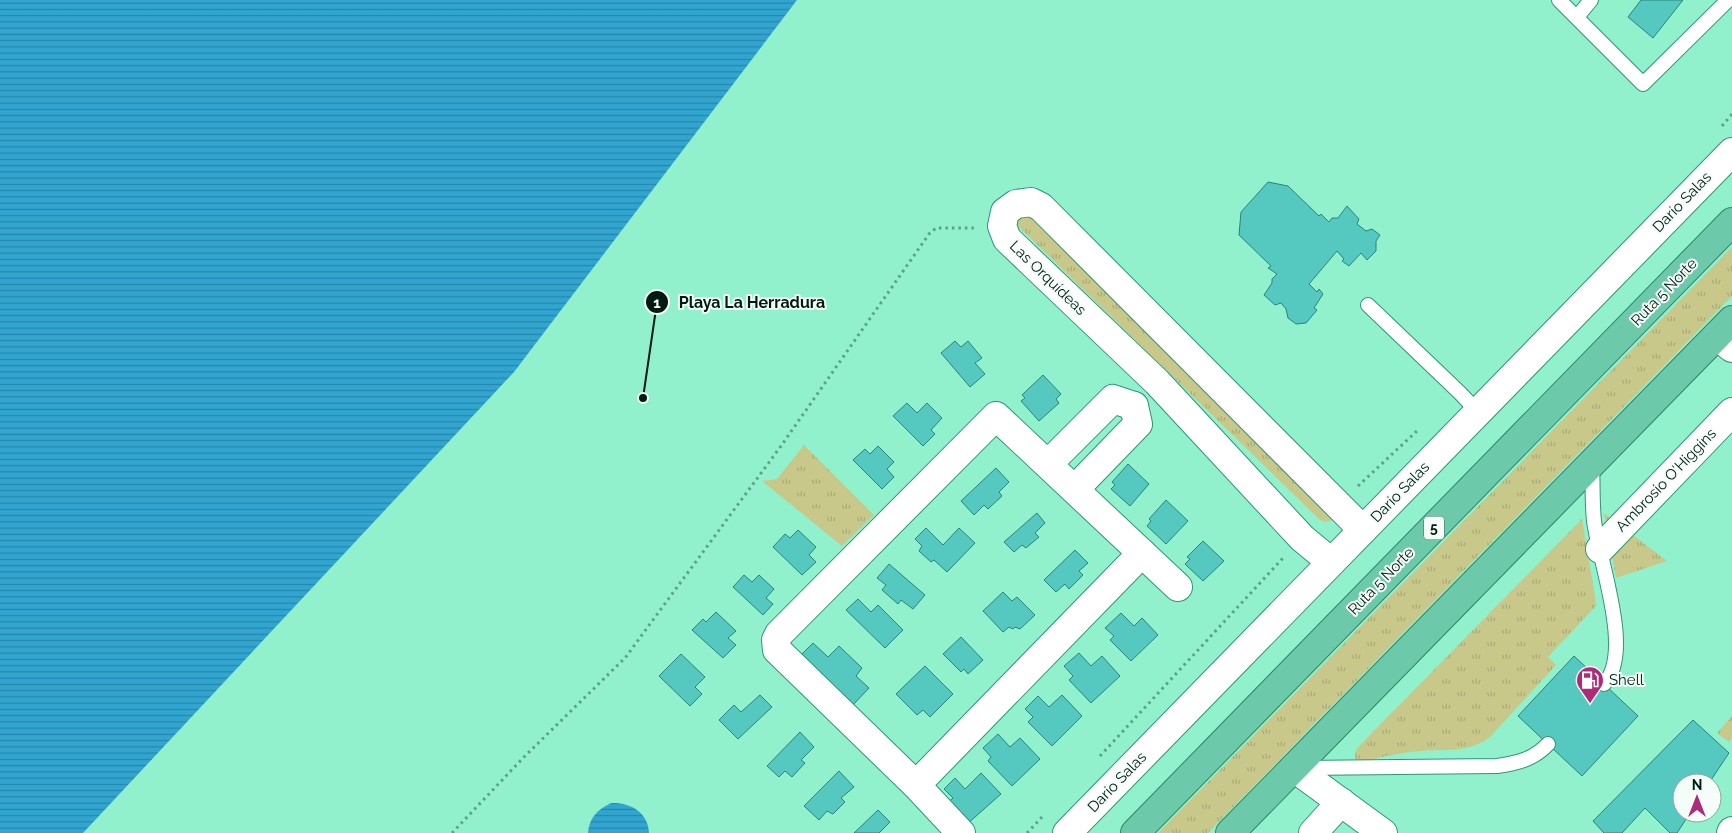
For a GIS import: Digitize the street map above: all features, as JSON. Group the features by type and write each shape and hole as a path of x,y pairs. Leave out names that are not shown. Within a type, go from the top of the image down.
{"highway":[{"name":"Ruta 5 Norte","path":"1135,833 1732,222"},
{"path":"1230,833 1592,463 1727,335"}],"street":[{"name":"Darío Salas","path":"1067,833 1732,152"},
{"name":"Las Orquídeas","path":"1331,562 1302,538 1157,382 1007,239 1002,226 1005,212 1016,204 1031,202 1040,207 1363,530"},
{"path":"1134,406 1157,382"},
{"path":"1048,464 1113,399 1134,406"},
{"path":"1075,490 1138,424 1134,406"},
{"name":"Ambrosio O'Higgins","path":"1600,549 1732,412"},
{"path":"961,833 916,785 777,650 776,640 780,634 996,416 1178,587"},
{"path":"916,785 1142,553"},
{"path":"1294,768 1383,833"},
{"path":"1313,833 1341,802"}],"lane":[{"path":"1559,0 1643,84 1728,0"},
{"path":"1577,17 1591,0"},
{"path":"1368,305 1478,412"},
{"path":"1592,463 1594,522 1617,640 1616,662 1604,684"},
{"path":"1294,768 1497,766 1526,760 1535,756 1548,744"}],"path":[{"path":"452,833 524,758 625,658 781,446 929,234 936,228 1002,226"},
{"path":"1098,758 1302,538"},
{"path":"1027,833 1047,813"}],"green space":[{"path":"1029,212 1334,520 1325,522 1320,520 1019,227 1017,222 1019,213"},
{"path":"1732,247 1732,296 1208,833 1158,833"},
{"path":"804,445 874,515 842,546 762,481 777,479"},
{"path":"1604,513 1667,561 1616,578"},
{"path":"1582,519 1596,606 1548,657 1556,665 1490,737 1474,746 1466,748 1420,751 1356,761 1355,753 1361,744"},
{"path":"1732,716 1732,738 1729,742 1717,733"}],"water":[{"path":"0,0 797,0 514,372 83,833 0,833"},
{"path":"611,803 625,804 637,810 645,819 649,833 588,833 590,823 595,815"}],"building":[{"path":"1641,0 1683,0 1653,38 1628,17"},
{"path":"1268,182 1288,186 1319,216 1321,214 1329,222 1332,218 1338,218 1347,206 1359,219 1357,224 1366,231 1372,229 1380,235 1376,241 1376,251 1367,260 1361,253 1349,266 1342,261 1344,259 1337,251 1309,284 1317,292 1319,289 1323,294 1314,308 1317,310 1306,323 1296,324 1288,318 1286,309 1281,303 1275,305 1264,295 1272,283 1272,279 1277,274 1268,268 1271,266 1239,235 1241,212"},
{"path":"955,341 961,347 968,341 982,358 975,363 985,374 970,387 941,353"},
{"path":"1043,375 1061,394 1056,399 1059,403 1039,421 1021,401 1025,398 1022,395"},
{"path":"907,403 917,413 927,403 942,418 931,430 935,434 923,446 893,416"},
{"path":"878,446 894,462 887,469 894,477 882,489 853,460 865,449 870,454"},
{"path":"1128,464 1149,484 1130,506 1111,489 1115,485 1112,482"},
{"path":"996,468 1009,482 999,492 1002,496 988,509 984,505 974,515 961,501"},
{"path":"1166,500 1188,521 1166,544 1147,526 1151,521 1149,519"},
{"path":"1037,513 1045,523 1035,533 1039,537 1026,548 1022,545 1014,552 1004,542"},
{"path":"926,528 943,545 959,528 975,543 947,572 934,560 931,562 919,551 922,546 915,539"},
{"path":"798,530 816,547 809,555 816,562 802,575 773,547 785,534 790,538"},
{"path":"1203,541 1224,561 1203,581 1185,564 1190,559 1187,557"},
{"path":"1075,550 1088,563 1079,571 1083,575 1069,589 1065,584 1056,592 1044,580"},
{"path":"889,564 925,595 913,609 901,600 898,604 882,590 886,585 877,578"},
{"path":"744,575 752,582 759,575 774,589 766,598 773,604 763,615 733,587"},
{"path":"1003,592 1012,601 1017,597 1035,615 1020,629 1009,627 1003,632 983,611"},
{"path":"858,599 871,612 878,605 903,630 885,648 846,610"},
{"path":"716,612 736,631 728,638 736,645 723,658 692,630 703,619 706,622"},
{"path":"1121,613 1134,626 1142,618 1158,635 1131,661 1110,640 1114,636 1105,628"},
{"path":"961,637 983,660 968,674 964,669 961,672 943,654"},
{"path":"813,643 828,657 839,646 862,668 856,676 869,688 852,706 808,668 812,664 802,654"},
{"path":"1079,653 1091,666 1102,656 1120,676 1091,703 1069,680 1073,676 1064,666"},
{"path":"681,654 705,677 695,687 702,694 690,706 659,676"},
{"path":"1574,656 1638,716 1582,776 1518,716"},
{"path":"925,666 953,694 930,717 923,710 917,715 896,694"},
{"path":"760,695 772,707 738,739 719,720 734,705 741,712"},
{"path":"1062,695 1082,716 1052,746 1028,722 1033,717 1025,709 1038,696 1049,707"},
{"path":"1693,720 1729,753 1716,773 1672,773 1672,823 1684,823 1677,833 1670,833 1645,808 1622,833 1604,833 1593,821"},
{"path":"800,732 814,747 801,760 805,763 792,777 785,771 779,777 767,766"},
{"path":"998,734 1010,747 1020,738 1040,759 1012,786 988,761 991,757 983,748"},
{"path":"839,771 854,787 841,798 845,802 833,814 827,811 819,820 804,806"},
{"path":"981,773 1001,794 966,825 947,803 953,798 944,789 955,778 965,789"},
{"path":"878,810 890,822 879,833 854,833"}],"place":[{"name":"Playa La Herradura","path":"643,398"},
{"name":"Shell","path":"1590,704"}]}
